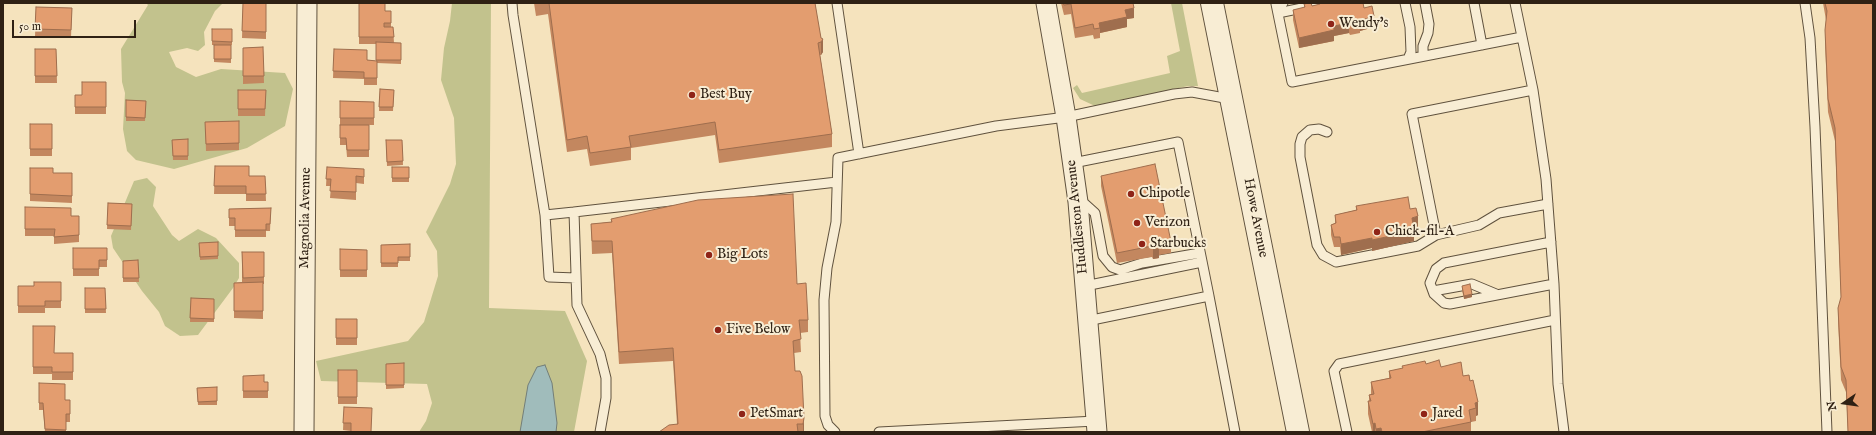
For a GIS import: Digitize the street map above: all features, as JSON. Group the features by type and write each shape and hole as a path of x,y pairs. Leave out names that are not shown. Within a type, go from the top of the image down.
{"street":[{"name":"Magnolia Avenue","path":"304,432 307,3"},
{"name":"Huddleston Avenue","path":"1046,3 1066,117 1078,202 1096,427"},
{"name":"Howe Avenue","path":"1212,3 1298,432"}],"lane":[{"path":"512,3 545,215 549,277 576,278"},
{"path":"837,3 859,154"},
{"path":"1283,3 1276,4 1292,82 1522,37"},
{"path":"1278,13 1326,3"},
{"path":"1405,3 1410,27 1411,52 1408,59"},
{"path":"1423,56 1423,46 1428,33 1429,24 1425,3"},
{"path":"1474,3 1482,45"},
{"path":"1516,3 1533,90 1548,204 1562,432"},
{"path":"1805,3 1810,38 1827,432"},
{"path":"1436,235 1412,114 1533,90"},
{"path":"835,432 828,425 825,416 824,300 827,268 836,222 838,158 996,126 1066,117 1174,94 1192,92 1231,100"},
{"path":"1327,132 1319,129 1310,130 1302,137 1300,144 1300,156 1318,245 1323,255 1336,262 1418,246 1436,235 1479,226 1499,213 1548,204"},
{"path":"1073,163 1178,142 1236,432"},
{"path":"545,215 837,182"},
{"path":"1078,202 1085,204 1095,214 1103,256 1112,267 1120,270 1142,263 1201,258"},
{"path":"574,212 577,305 600,354 606,378 606,398 600,432"},
{"path":"1551,242 1444,263 1436,269 1431,278 1430,284 1432,291 1439,299 1450,304 1554,284"},
{"path":"1085,286 1201,258"},
{"path":"1432,291 1472,284 1496,294"},
{"path":"1087,321 1209,296"},
{"path":"1347,432 1334,371 1339,364 1555,320"},
{"path":"879,432 1096,427"}],"green space":[{"path":"146,3 223,3 215,11 204,32 205,45 198,51 187,48 169,52 176,67 196,77 221,69 285,73 293,89 285,126 247,148 174,169 136,160 127,151 123,129 125,93 122,82 121,49 148,5"},
{"path":"452,3 491,3 489,308 565,311 587,361 574,432 419,432 426,421 432,403 427,384 321,381 316,361 408,341 424,322 438,276 437,251 426,232 450,184 456,164 454,118 441,80 444,48"},
{"path":"1171,3 1182,3 1198,86 1188,86 1095,106 1080,99 1073,88 1077,85 1082,93 1170,73 1167,56 1180,51"},
{"path":"147,178 156,187 153,206 172,235 179,241 198,229 216,238 239,263 239,278 198,335 180,336 165,326 159,312 142,291 113,248 111,236 134,181"}],"water":[{"path":"545,365 552,383 557,423 556,432 520,432 528,385 537,367"}],"building":[{"path":"243,3 266,3 266,32 242,31"},
{"path":"359,3 385,3 385,11 391,11 391,23 384,23 384,27 393,27 394,37 359,37"},
{"name":"Best Buy","path":"549,3 815,3 821,38 823,39 818,43 832,134 719,150 715,122 629,136 631,147 590,153 587,136 567,140"},
{"path":"1063,3 1133,3 1134,8 1125,10 1127,17 1099,23 1100,28 1094,29 1093,24 1075,28 1071,4 1064,5"},
{"path":"1311,3 1312,6 1320,4 1319,3 1363,3 1364,8 1372,6 1374,16 1359,21 1360,23 1350,25 1349,23 1334,26 1334,30 1299,38 1293,10 1305,7 1304,4"},
{"path":"1825,3 1873,3 1873,432 1848,432 1846,380 1841,367 1838,308 1841,297 1835,128 1828,99 1825,30 1827,11"},
{"path":"36,7 72,8 71,30 35,29"},
{"path":"212,29 232,29 232,42 212,41"},
{"path":"376,42 401,43 401,60 376,60"},
{"path":"214,45 231,45 231,59 214,59"},
{"path":"263,47 264,76 243,76 243,48"},
{"path":"35,49 56,49 57,76 35,76"},
{"path":"334,49 367,50 367,60 377,61 377,78 364,78 364,72 333,71"},
{"path":"82,82 106,82 106,107 75,107 75,95 82,95"},
{"path":"380,89 394,90 393,107 379,107"},
{"path":"238,90 266,90 265,109 238,109"},
{"path":"126,100 146,101 145,118 126,117"},
{"path":"340,101 374,102 374,118 340,118"},
{"path":"239,121 239,143 206,144 205,122"},
{"path":"30,124 52,124 52,149 30,149"},
{"path":"340,125 369,125 369,150 347,150 346,138 340,138"},
{"path":"188,139 188,156 173,156 172,140"},
{"path":"386,140 402,140 403,161 387,162"},
{"path":"1155,164 1171,242 1158,245 1159,248 1153,249 1152,246 1117,253 1101,176"},
{"path":"215,166 249,166 249,176 265,176 266,194 246,194 246,186 214,186"},
{"path":"327,167 364,169 364,177 356,176 356,192 330,191 331,179 326,179"},
{"path":"392,167 409,167 409,178 392,178"},
{"path":"30,168 53,168 53,173 72,173 72,196 30,194"},
{"path":"793,194 797,284 806,283 808,320 799,320 801,339 793,341 795,371 800,371 802,376 803,424 797,424 798,432 659,432 669,425 678,424 673,348 619,352 612,241 592,241 591,224 612,222 611,219 698,200"},
{"path":"1408,197 1410,209 1416,208 1418,216 1412,218 1414,231 1372,240 1372,238 1341,244 1340,237 1334,237 1331,225 1336,223 1335,215 1357,210 1356,206"},
{"path":"108,203 132,204 131,226 107,225"},
{"path":"25,207 71,208 71,216 79,216 79,235 54,237 55,229 25,229"},
{"path":"271,208 270,224 266,224 266,230 235,230 235,218 229,218 229,209"},
{"path":"218,242 218,256 200,257 199,243"},
{"path":"410,244 410,257 398,257 398,263 381,263 381,245"},
{"path":"73,248 107,248 107,260 99,260 99,269 73,269"},
{"path":"340,249 367,250 367,270 340,270"},
{"path":"242,252 264,252 264,277 243,278"},
{"path":"138,260 139,278 123,278 123,261"},
{"path":"34,282 61,282 61,301 45,301 45,306 18,306 18,286 34,286"},
{"path":"263,282 263,311 234,311 234,283"},
{"path":"1470,284 1472,294 1464,296 1462,286"},
{"path":"85,288 105,288 106,309 85,309"},
{"path":"191,298 214,299 214,319 190,318"},
{"path":"336,319 357,319 357,338 336,338"},
{"path":"33,326 55,326 54,353 73,353 73,372 52,372 52,367 33,367"},
{"path":"1439,360 1441,367 1461,362 1463,376 1469,375 1470,381 1473,380 1478,402 1475,403 1476,408 1469,410 1471,422 1422,432 1382,432 1381,428 1376,429 1375,423 1373,424 1368,401 1371,401 1369,395 1374,394 1371,382 1391,378 1389,371 1403,368 1402,366 1425,361 1426,364"},
{"path":"404,363 404,385 386,385 386,364"},
{"path":"338,370 357,370 357,397 338,397"},
{"path":"264,375 264,382 268,382 268,391 243,391 243,376"},
{"path":"39,383 65,384 65,400 70,400 70,414 66,414 66,430 45,429 43,403 39,403"},
{"path":"217,387 217,401 198,402 197,388"},
{"path":"344,407 372,408 371,432 351,432 351,423 343,423"}],"place":[{"name":"Wendy's","path":"1331,24"},
{"name":"Best Buy","path":"692,95"},
{"name":"Chipotle","path":"1131,194"},
{"name":"Verizon","path":"1137,223"},
{"name":"Chick-fil-A","path":"1377,232"},
{"name":"Starbucks","path":"1142,244"},
{"name":"Big Lots","path":"709,255"},
{"name":"Five Below","path":"718,330"},
{"name":"PetSmart","path":"742,414"},
{"name":"Jared","path":"1424,414"}]}
